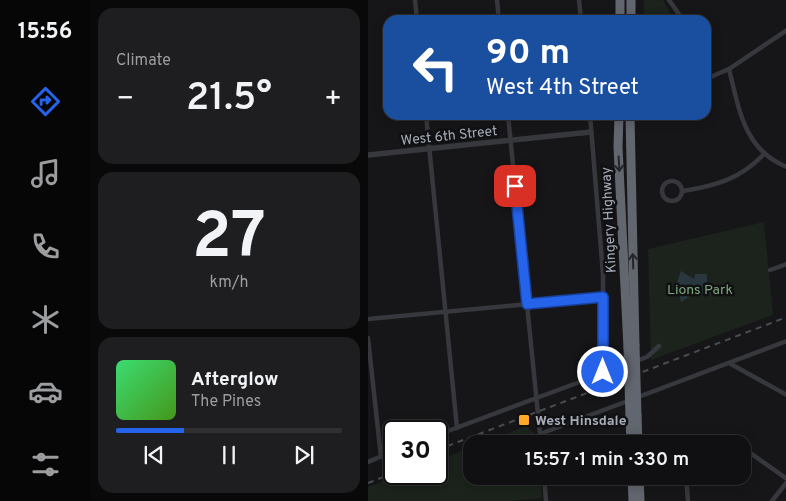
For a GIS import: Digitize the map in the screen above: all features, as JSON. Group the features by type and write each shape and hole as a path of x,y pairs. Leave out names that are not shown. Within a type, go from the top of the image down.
{"highway":[{"path":"620,0 620,15"},
{"path":"631,0 631,15"},
{"name":"Kingery Highway","path":"619,120 618,147 632,346"},
{"name":"Kingery Highway","path":"630,120 632,346 634,417 637,435"},
{"name":"Kingery Highway","path":"632,435 634,417"},
{"path":"632,485 633,501"},
{"path":"639,485 640,501"}],"street":[{"path":"415,0 416,15"},
{"path":"497,0 498,15"},
{"path":"579,0 580,15"},
{"path":"670,1 680,15"},
{"path":"711,78 729,69 786,30"},
{"path":"729,69 743,120 756,146 763,155 786,167"},
{"path":"426,120 457,428"},
{"path":"509,120 540,434 786,342"},
{"path":"591,120 603,297 603,372"},
{"name":"West 6th Street","path":"368,155 592,132"},
{"path":"683,191 730,180 752,167 763,155"},
{"path":"672,180 681,185 683,191 680,198 674,201 667,200 662,191 664,185 672,180"},
{"path":"770,270 786,264"},
{"path":"368,319 603,297"},
{"path":"368,338 380,457"},
{"path":"448,431 647,357 658,346"},
{"path":"729,364 786,396"},
{"path":"751,454 786,480 772,501"},
{"path":"368,462 383,456"},
{"path":"545,485 546,501"},
{"path":"687,485 688,501"}],"green space":[{"path":"644,0 663,0 671,15 644,15"},
{"name":"Lions Park","path":"764,222 773,315 651,360 648,249"},
{"path":"526,426 535,435 504,435"},
{"path":"463,451 463,485 541,485 542,498 510,501 368,501 368,487 383,481 383,485 448,485 448,457"}],"shaded area":[{"path":"681,271 694,279 695,274 707,274 707,285 712,285 711,294 695,293 681,302 677,282"}],"railway":[{"path":"448,446 787,317"},
{"path":"368,483 383,477"}],"place":[{"name":"West Hinsdale","path":"524,420"}],"route":[{"path":"515,186 527,304 603,297 603,372"}]}
